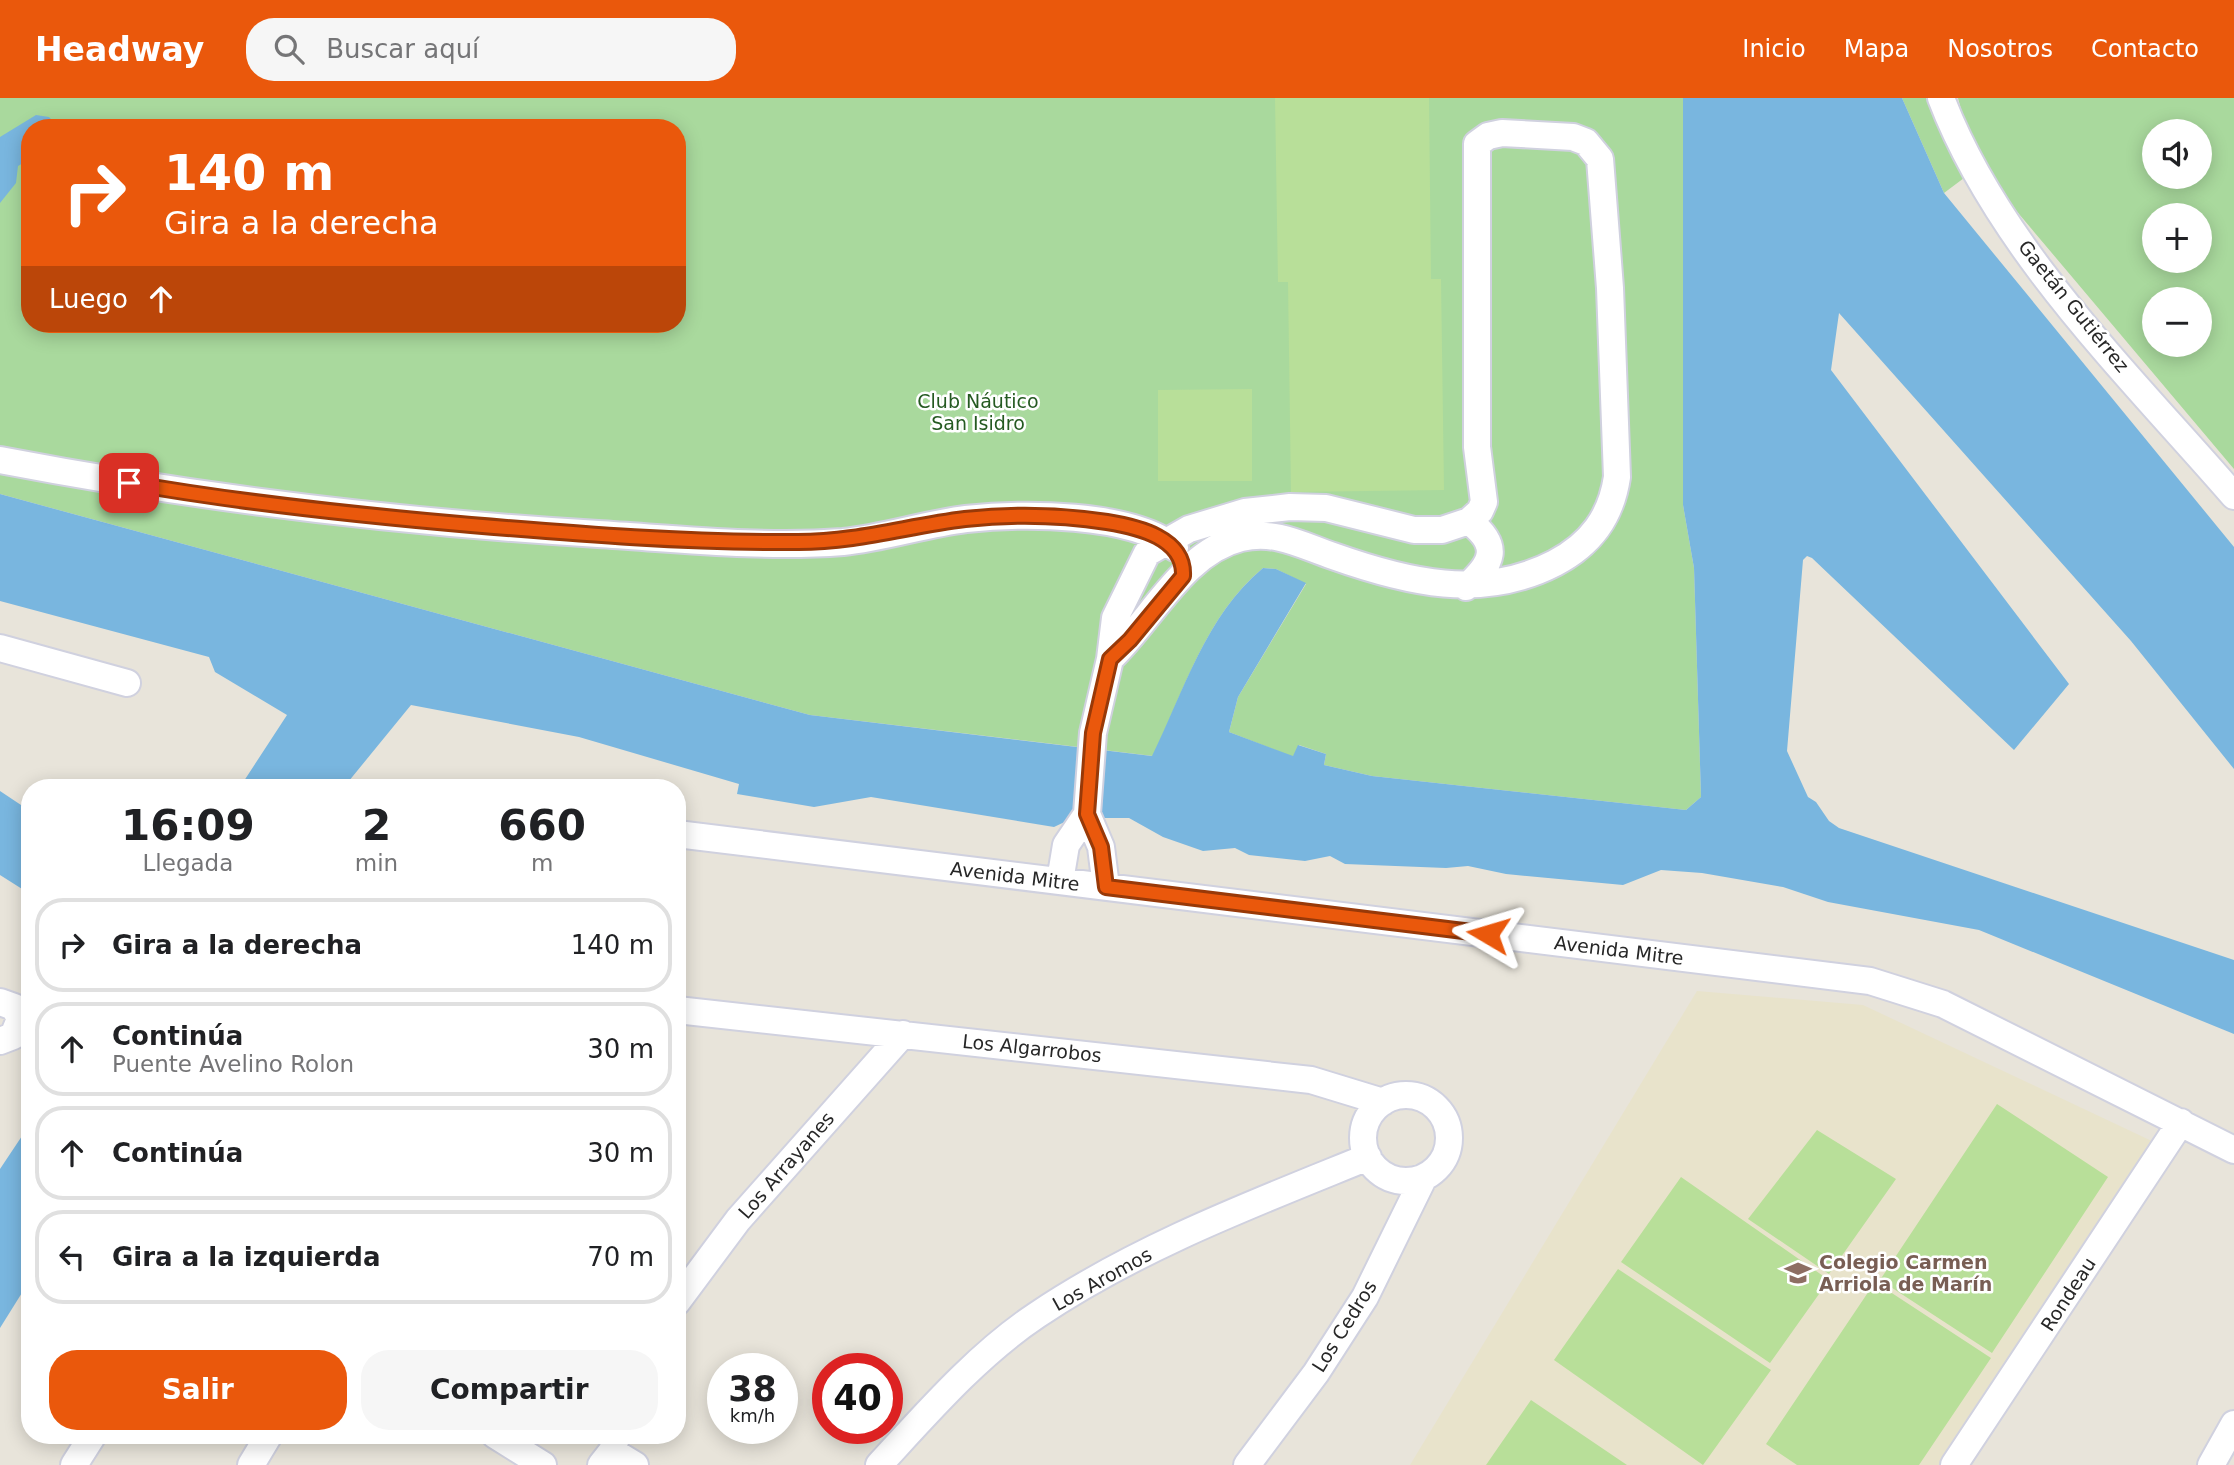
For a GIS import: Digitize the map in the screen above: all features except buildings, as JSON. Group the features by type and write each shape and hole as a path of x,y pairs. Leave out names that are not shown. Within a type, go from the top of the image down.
{"street":[{"name":"Gaetán Gutiérrez","path":"1941,98 1956,137 1983,189 2030,256 2234,496"},
{"path":"1106,887 1101,847 1088,810 1093,733 1110,659 1115,618 1147,553 1188,529 1245,512 1290,507 1326,508 1414,530 1442,530 1469,521 1480,511 1484,502 1477,447 1478,144 1488,136 1502,133 1573,137 1586,142 1600,159 1610,288 1617,477 1614,499 1602,525 1571,554 1534,574 1466,587 1431,584 1272,534 1227,543 1212,551 1178,582 1130,640 1110,659"},
{"path":"0,460 151,487 335,512 529,530 735,542 843,541 965,519 1044,515 1107,522 1166,541 1180,555 1178,582"},
{"path":"1466,587 1485,570 1490,556 1484,533 1469,521"},
{"path":"1107,522 1142,561 1147,578 1155,584 1178,582"},
{"path":"0,648 127,683"},
{"path":"1060,881 1066,845 1088,810"},
{"name":"Avenida Mitre","path":"686,835 1870,981 1942,1004 2234,1150"},
{"path":"0,1003 14,1007 20,1019 13,1036 0,1041"},
{"name":"Los Algarrobos","path":"686,1011 1311,1080 1384,1102"},
{"name":"Los Arrayanes","path":"686,1290 738,1220 903,1034"},
{"name":"Los Cedros","path":"1247,1465 1316,1373 1365,1297 1424,1177 1436,1170 1447,1152 1449,1131 1445,1118 1424,1098 1397,1096 1384,1102"},
{"path":"1384,1102 1367,1120 1364,1145 1368,1157 1376,1168 1398,1180 1424,1177"},
{"name":"Rondeau","path":"1954,1465 2181,1122"},
{"name":"Los Aromos","path":"879,1465 984,1359 1035,1316 1145,1254 1244,1207 1368,1157"},
{"path":"2211,1465 2234,1424"},
{"path":"74,1465 87,1444"},
{"path":"251,1465 264,1444"},
{"path":"509,1444 543,1465"},
{"path":"610,1450 635,1465"}],"shaded area":[{"name":"Colegio Carmen Arriola de Marín","path":"1697,991 1863,1005 2156,1143 1939,1465 1410,1465"}],"green space":[{"name":"Club Náutico San Isidro","path":"0,98 1683,98 1683,505 1694,568 1701,797 1686,810 1372,776 1324,765 1326,754 1299,745 1293,757 1229,732 1238,697 1306,584 1276,569 1263,568 1226,608 1198,655 1153,756 810,715 0,494"},
{"path":"1275,98 1429,98 1431,279 1441,279 1444,490 1291,492 1288,282 1278,282"},
{"path":"1902,98 1935,98 1964,178 1944,193"},
{"path":"1958,98 2234,98 2234,469 1992,182 1970,142"},
{"path":"1252,389 1252,481 1158,481 1158,390"},
{"path":"1997,1104 2108,1177 1992,1353 1880,1280"},
{"path":"1817,1130 1896,1179 1829,1274 1748,1219"},
{"path":"1681,1177 1829,1280 1770,1363 1621,1262"},
{"path":"1618,1269 1771,1370 1703,1465 1554,1360"},
{"path":"1875,1282 1991,1358 1919,1465 1797,1465 1766,1444"},
{"path":"1531,1400 1627,1465 1486,1465"}],"water":[{"path":"1683,98 1902,98 1944,193 2234,547 2234,769 2131,641 1839,313 1831,370 2069,684 2014,750 1807,556 1803,560 1787,751 1808,797 1816,802 1829,821 1839,828 2234,960 2234,1034 1979,930 1828,902 1783,887 1702,873 1661,870 1623,885 1506,874 1468,866 1446,868 1345,864 1330,856 1305,861 1249,855 1235,848 1203,851 1163,837 1129,818 1073,818 1054,827 871,797 814,807 737,794 739,784 579,737 411,705 351,779 245,779 287,715 215,672 209,657 0,601 0,494 810,715 1152,756 1198,655 1226,608 1263,568 1276,569 1306,583 1238,697 1229,732 1293,756 1298,745 1326,754 1324,765 1372,776 1686,810 1701,797 1694,568 1683,505"},
{"path":"36,115 51,119 29,119"},
{"path":"21,124 21,164 18,166 16,183 0,203 0,137"},
{"path":"0,791 21,805 21,888 0,875"},
{"path":"21,1138 21,1294 0,1328 0,1169"}],"place":[{"name":"Colegio Carmen Arriola de Marín","path":"1798,1273"}],"route":[{"path":"129,483 335,512 529,530 735,542 843,541 965,519 1044,515 1119,525 1166,541 1180,555 1184,566 1183,576 1130,640 1110,659 1093,733 1087,814 1101,847 1106,887 1488,934"}]}
